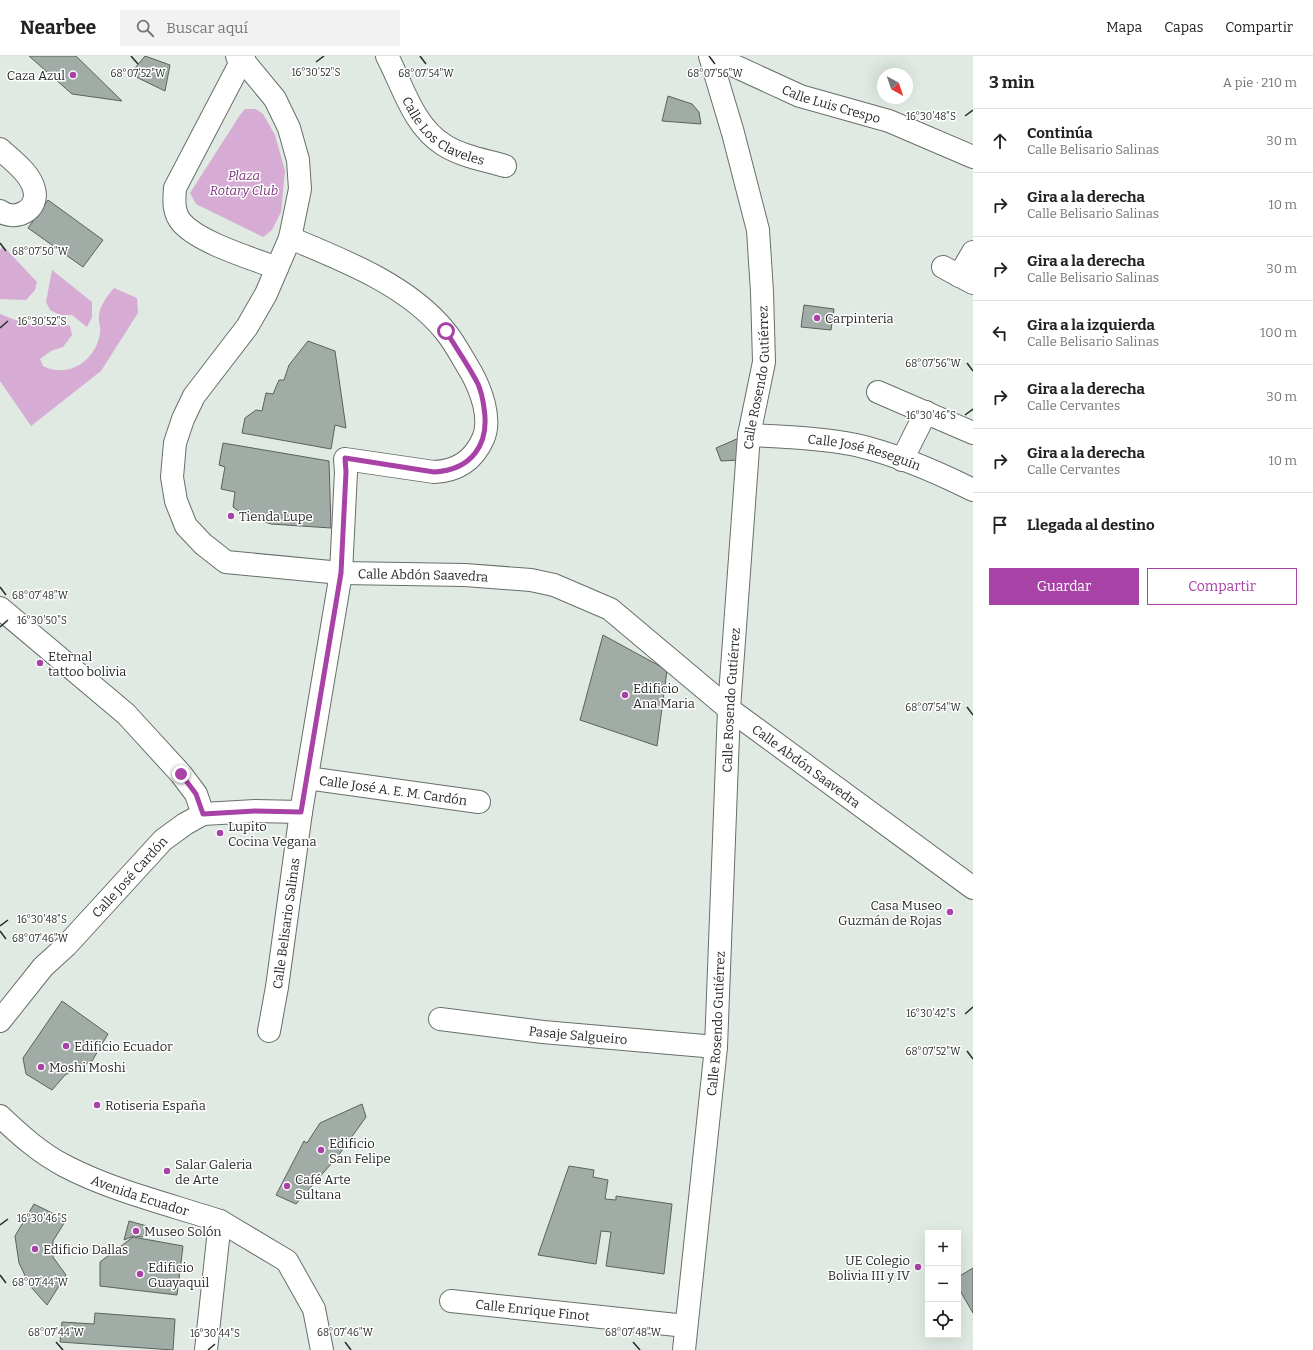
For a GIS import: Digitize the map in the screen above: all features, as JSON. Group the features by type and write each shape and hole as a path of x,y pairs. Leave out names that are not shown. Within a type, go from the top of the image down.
{"street":[{"name":"Calle Los Claveles","path":"387,56 410,106 428,131 444,146 474,158 505,166"},
{"name":"Calle Rosendo Gutiérrez","path":"684,1350 716,1047 730,709 749,435 764,362 758,230 733,133 710,56"},
{"name":"Calle Luis Crespo","path":"713,56 800,96 889,121 973,157"},
{"name":"Calle Abdón Saavedra","path":"241,57 275,99 289,128 298,160 300,189 290,238 266,294 247,327 194,396 183,419 175,443 172,476 176,501 186,526 203,544 226,562 341,573 465,575 531,580 554,585 610,609 730,709 973,888"},
{"path":"241,57 175,188 174,207 181,223 198,236 278,268"},
{"path":"0,149 23,170 34,190 34,202 28,210 18,216 6,216 0,211"},
{"name":"Calle Belisario Salinas","path":"269,1031 277,987 301,812 341,573 346,472 345,458 434,472 446,472 463,465 478,450 484,437 485,415 478,385 446,331 423,309 394,288 349,263 290,238"},
{"path":"958,275 973,252"},
{"path":"878,392 973,433"},
{"path":"902,460 926,412"},
{"name":"Calle José Reseguín","path":"749,435 818,439 857,446 944,475 973,490"},
{"path":"0,608 126,714 181,774 196,794 203,814 255,811 301,812"},
{"name":"Calle José A. E. M. Cardón","path":"307,778 479,802"},
{"name":"Calle José Cardón","path":"0,1021 43,967 66,946 162,840 203,814"},
{"name":"Pasaje Salgueiro","path":"440,1019 542,1032 716,1047"},
{"name":"Avenida Ecuador","path":"0,1116 29,1143 64,1166 105,1184 220,1221 287,1261 314,1309 322,1350"},
{"path":"206,1350 220,1221"},
{"name":"Calle Enrique Finot","path":"451,1301 686,1326"}],"green space":[{"name":"Plaza Rotary Club","path":"245,109 256,109 263,114 275,135 285,171 281,212 272,230 263,237 196,204 190,193"},
{"path":"3,246 37,282 35,290 26,300 0,299 0,250"},
{"path":"52,270 92,302 92,317 87,327 72,315 60,315 50,310 46,302"},
{"path":"114,288 137,298 138,313 101,371 31,426 0,381 0,314 19,321 39,325 59,324 70,326 72,335 63,347 51,351 40,359 43,366 52,369 71,369 87,359 93,352 100,333 100,311 105,300"}],"building":[{"name":"Caza Azul","path":"29,56 76,56 122,101 72,94"},
{"path":"145,56 170,65 165,91 130,74"},
{"path":"668,96 692,104 699,112 701,124 662,121"},
{"path":"48,200 103,240 83,267 28,228"},
{"name":"Carpinteria","path":"804,305 834,309 831,330 801,327"},
{"path":"308,341 335,351 346,428 335,425 331,449 242,433 245,418 256,410 262,411 266,393 273,394 279,380 284,380 289,365"},
{"path":"739,438 739,460 721,461 716,448"},
{"path":"223,443 329,461 331,528 271,524 244,515 233,507 235,492 221,489 225,467 219,465"},
{"name":"Edificio Ana Maria","path":"603,635 667,670 657,746 580,720"},
{"name":"Edificio Ecuador","path":"62,1001 108,1034 92,1061 65,1075 52,1090 26,1074 23,1058"},
{"name":"Edificio San Felipe","path":"362,1104 366,1117 338,1156 296,1204 276,1195 304,1141 307,1143 320,1123"},
{"path":"569,1166 594,1170 593,1177 608,1180 605,1199 616,1200 616,1196 672,1204 664,1274 606,1266 611,1232 601,1231 596,1264 538,1255"},
{"name":"Edificio Dallas","path":"34,1204 66,1220 53,1241 53,1257 66,1275 47,1305 30,1286 19,1263 15,1236"},
{"name":"Museo Solón","path":"129,1221 147,1226 143,1237 134,1236 124,1240"},
{"name":"Edificio Guayaquil","path":"133,1237 183,1246 177,1295 100,1286 100,1262"},
{"path":"973,1268 973,1313 961,1292 961,1275"},
{"path":"95,1313 175,1319 173,1350 60,1342 62,1322 94,1324"}],"place":[{"name":"Caza Azul","path":"73,75"},
{"name":"Carpinteria","path":"817,318"},
{"name":"Tienda Lupe","path":"231,516"},
{"name":"Eternal tattoo bolivia","path":"40,663"},
{"name":"Edificio Ana Maria","path":"625,695"},
{"name":"Lupito Cocina Vegana","path":"220,833"},
{"name":"Casa Museo Guzmán de Rojas","path":"950,912"},
{"name":"Edificio Ecuador","path":"66,1046"},
{"name":"Moshi Moshi","path":"41,1067"},
{"name":"Rotiseria España","path":"97,1105"},
{"name":"Edificio San Felipe","path":"321,1150"},
{"name":"Salar Galeria de Arte","path":"167,1171"},
{"name":"Café Arte Sultana","path":"287,1186"},
{"name":"Museo Solón","path":"136,1231"},
{"name":"Edificio Dallas","path":"35,1249"},
{"name":"UE Colegio Bolivia III y IV","path":"918,1267"},
{"name":"Edificio Guayaquil","path":"140,1274"}],"route":[{"path":"181,774 196,794 203,814 255,811 301,812 341,573 346,472 345,458 434,472 446,472 463,465 470,459 478,450 484,437 486,426 485,415 483,399 478,385 446,331"}]}
